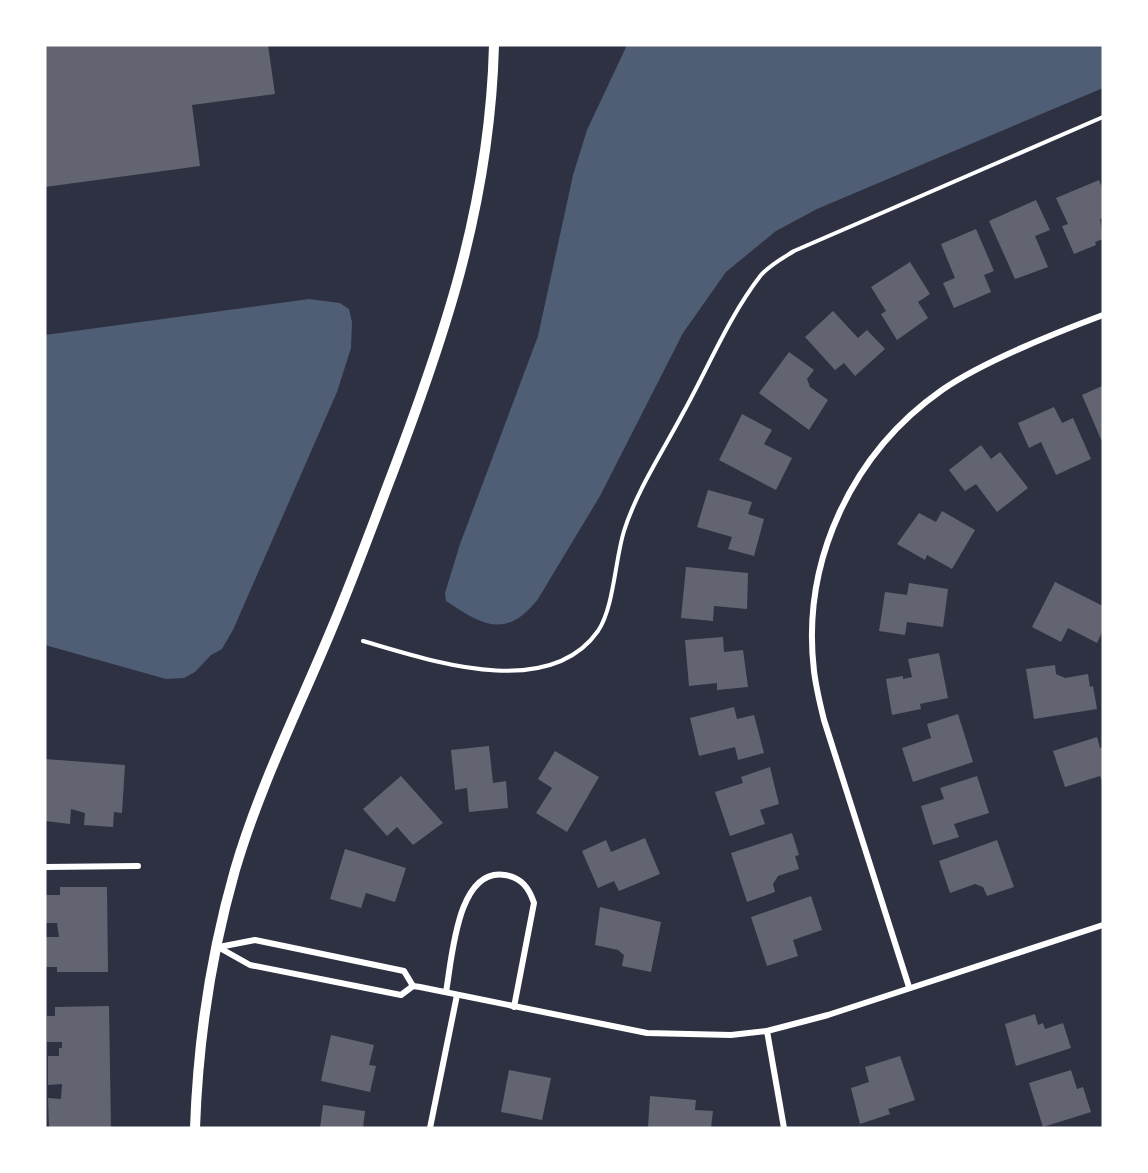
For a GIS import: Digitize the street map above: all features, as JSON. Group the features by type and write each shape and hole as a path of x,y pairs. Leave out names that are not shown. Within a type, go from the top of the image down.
{"street":[{"path":"195,1128 196,1077 206,1000 235,872 260,792 332,631 431,374 459,283 478,192 492,104 494,45"},
{"path":"909,987 824,720 814,672 812,627 819,568 834,524 852,485 886,440 914,412 961,378 1103,315"},
{"path":"45,867 138,866"},
{"path":"446,992 464,905 470,890 486,878 506,875 527,887 534,903 514,1007"},
{"path":"218,947 250,965 401,995 413,986 646,1033 730,1035 767,1031 828,1015 909,987 1102,928"},
{"path":"218,947 255,940 404,971 413,986"},
{"path":"430,1128 457,995"},
{"path":"767,1031 784,1128"}],"path":[{"path":"363,641 441,663 486,670 541,666 569,656 584,646 598,630 607,609 619,548 640,494 719,347 763,273 794,251 1103,117"}],"water":[{"path":"627,45 1103,45 1103,88 817,209 776,231 726,272 683,333 600,496 538,599 515,620 504,624 482,622 446,601 445,593 460,544 538,336 573,175 587,130"},
{"path":"309,299 340,303 349,309 352,322 351,348 337,392 233,630 222,649 211,655 195,672 184,678 166,679 45,645 45,335"}],"building":[{"path":"45,45 268,45 275,94 192,105 200,166 45,187"},
{"path":"1099,180 1103,190 1103,218 1100,219 1103,239 1095,242 1096,245 1074,254 1062,226 1068,224 1056,198"},
{"path":"1036,200 1050,230 1035,236 1048,267 1015,279 989,221"},
{"path":"976,229 994,271 984,275 991,292 954,308 943,283 955,278 941,244"},
{"path":"910,262 930,294 918,302 928,318 897,340 881,314 886,311 871,287"},
{"path":"833,311 858,338 867,330 885,349 855,376 844,363 835,370 805,337"},
{"path":"789,352 814,370 807,379 810,387 828,400 809,430 759,393"},
{"path":"1103,387 1103,444 1082,395"},
{"path":"1054,407 1062,423 1073,418 1091,459 1056,475 1041,442 1029,448 1018,423"},
{"path":"742,414 772,430 764,444 792,458 776,490 719,460"},
{"path":"981,445 991,459 1000,452 1028,488 997,512 976,484 965,491 949,470"},
{"path":"708,490 752,502 748,514 764,519 754,556 728,549 732,537 697,527"},
{"path":"942,511 975,530 952,569 927,555 925,560 897,544 919,513 936,522"},
{"path":"686,567 748,573 747,609 714,606 713,621 681,618"},
{"path":"1055,582 1103,606 1103,630 1097,643 1068,628 1061,642 1032,627"},
{"path":"909,583 948,589 943,627 907,622 905,635 879,631 885,592 907,595"},
{"path":"723,637 724,652 743,650 748,687 717,690 717,683 689,686 685,640"},
{"path":"939,653 948,698 920,704 921,709 892,715 886,679 912,677 908,659"},
{"path":"1055,665 1056,674 1065,678 1088,674 1090,687 1093,686 1097,709 1034,719 1026,669"},
{"path":"734,707 737,719 754,715 764,753 738,760 735,747 699,756 690,718"},
{"path":"958,714 973,762 913,782 902,748 931,738 927,724"},
{"path":"1097,737 1100,748 1103,747 1103,784 1100,776 1065,787 1053,751"},
{"path":"489,746 493,783 506,781 508,808 469,812 467,788 455,790 451,750"},
{"path":"555,751 599,777 567,832 536,813 552,788 538,779"},
{"path":"45,759 125,765 122,813 114,812 113,827 84,825 85,813 71,809 70,824 45,821"},
{"path":"770,767 779,804 760,810 765,824 730,836 715,792 743,783 741,777"},
{"path":"401,776 443,823 413,845 397,827 387,836 363,809"},
{"path":"977,776 989,813 954,824 959,837 933,845 921,806 944,799 940,788"},
{"path":"792,833 799,855 795,856 799,869 778,876 773,884 775,892 747,902 731,853"},
{"path":"645,838 660,874 619,891 614,881 598,888 582,851 606,840 611,852"},
{"path":"997,840 1014,887 987,896 983,887 975,884 950,893 939,861"},
{"path":"345,849 406,868 395,902 366,893 361,908 330,899"},
{"path":"60,887 107,887 108,972 57,972 57,967 46,967 45,937 59,937 57,923 45,923 45,895 60,895"},
{"path":"811,896 822,930 793,940 798,956 767,966 751,917"},
{"path":"600,907 661,922 651,972 622,966 624,955 618,950 595,945"},
{"path":"109,1006 111,1128 49,1128 48,1098 61,1099 62,1084 48,1085 48,1056 59,1056 62,1042 47,1042 47,1016 55,1016 55,1007"},
{"path":"1035,1014 1038,1025 1043,1023 1045,1029 1063,1023 1071,1048 1016,1066 1005,1024"},
{"path":"331,1035 374,1045 369,1065 376,1066 370,1092 321,1081"},
{"path":"900,1056 915,1100 888,1109 890,1114 860,1124 851,1088 869,1082 865,1067"},
{"path":"509,1070 551,1078 542,1120 501,1112"},
{"path":"1071,1070 1077,1089 1083,1087 1091,1112 1043,1127 1029,1083"},
{"path":"650,1096 696,1100 695,1110 713,1111 711,1128 648,1128"},
{"path":"323,1105 365,1111 363,1128 320,1128"}]}
